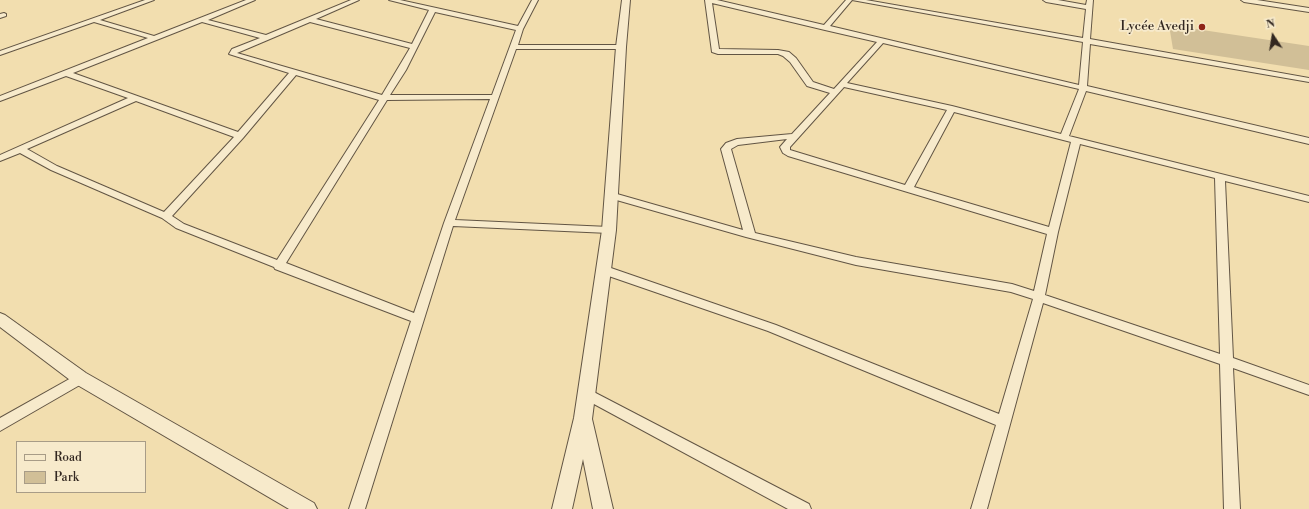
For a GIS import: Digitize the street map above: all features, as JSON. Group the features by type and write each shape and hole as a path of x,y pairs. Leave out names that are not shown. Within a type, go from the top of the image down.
{"street":[{"path":"0,52 152,0"},
{"path":"0,99 252,0"},
{"path":"356,0 233,54 383,98 494,98"},
{"path":"392,0 520,29"},
{"path":"357,509 449,223 520,29 535,0"},
{"path":"562,509 583,418 604,270 609,230 610,195 626,0"},
{"path":"836,92 810,84 793,60 786,54 778,52 718,52 715,50 708,0 728,2 825,28 882,40 1309,141"},
{"path":"825,28 849,0"},
{"path":"855,0 917,8 1309,80"},
{"path":"1046,0 1089,3 1083,88 1064,137"},
{"path":"1244,0 1307,10"},
{"path":"1300,0 1307,10"},
{"path":"279,266 383,98 402,70 433,10"},
{"path":"93,20 154,38"},
{"path":"201,20 268,38"},
{"path":"312,20 414,47"},
{"path":"882,40 785,147 786,151 791,154 1052,232"},
{"path":"514,47 621,47"},
{"path":"166,216 240,136 294,72"},
{"path":"66,73 240,136"},
{"path":"842,84 952,109 1309,199"},
{"path":"0,158 136,98"},
{"path":"908,189 952,109"},
{"path":"750,235 726,149 729,145 737,142 795,136"},
{"path":"979,509 1039,297 1052,232 1076,140"},
{"path":"20,149 71,177 166,216 180,226 279,266 418,319"},
{"path":"1220,177 1228,362 1232,509"},
{"path":"610,195 750,235 856,261 1012,288 1309,390"},
{"path":"449,223 609,230"},
{"path":"604,270 772,328 1004,422"},
{"path":"0,319 80,378 307,509"},
{"path":"0,425 80,378"},
{"path":"586,393 803,509"},
{"path":"583,418 603,509"}],"green space":[{"path":"1169,25 1309,46 1309,70 1173,49"}],"place":[{"name":"Lycée Avedji","path":"1202,27"}]}
